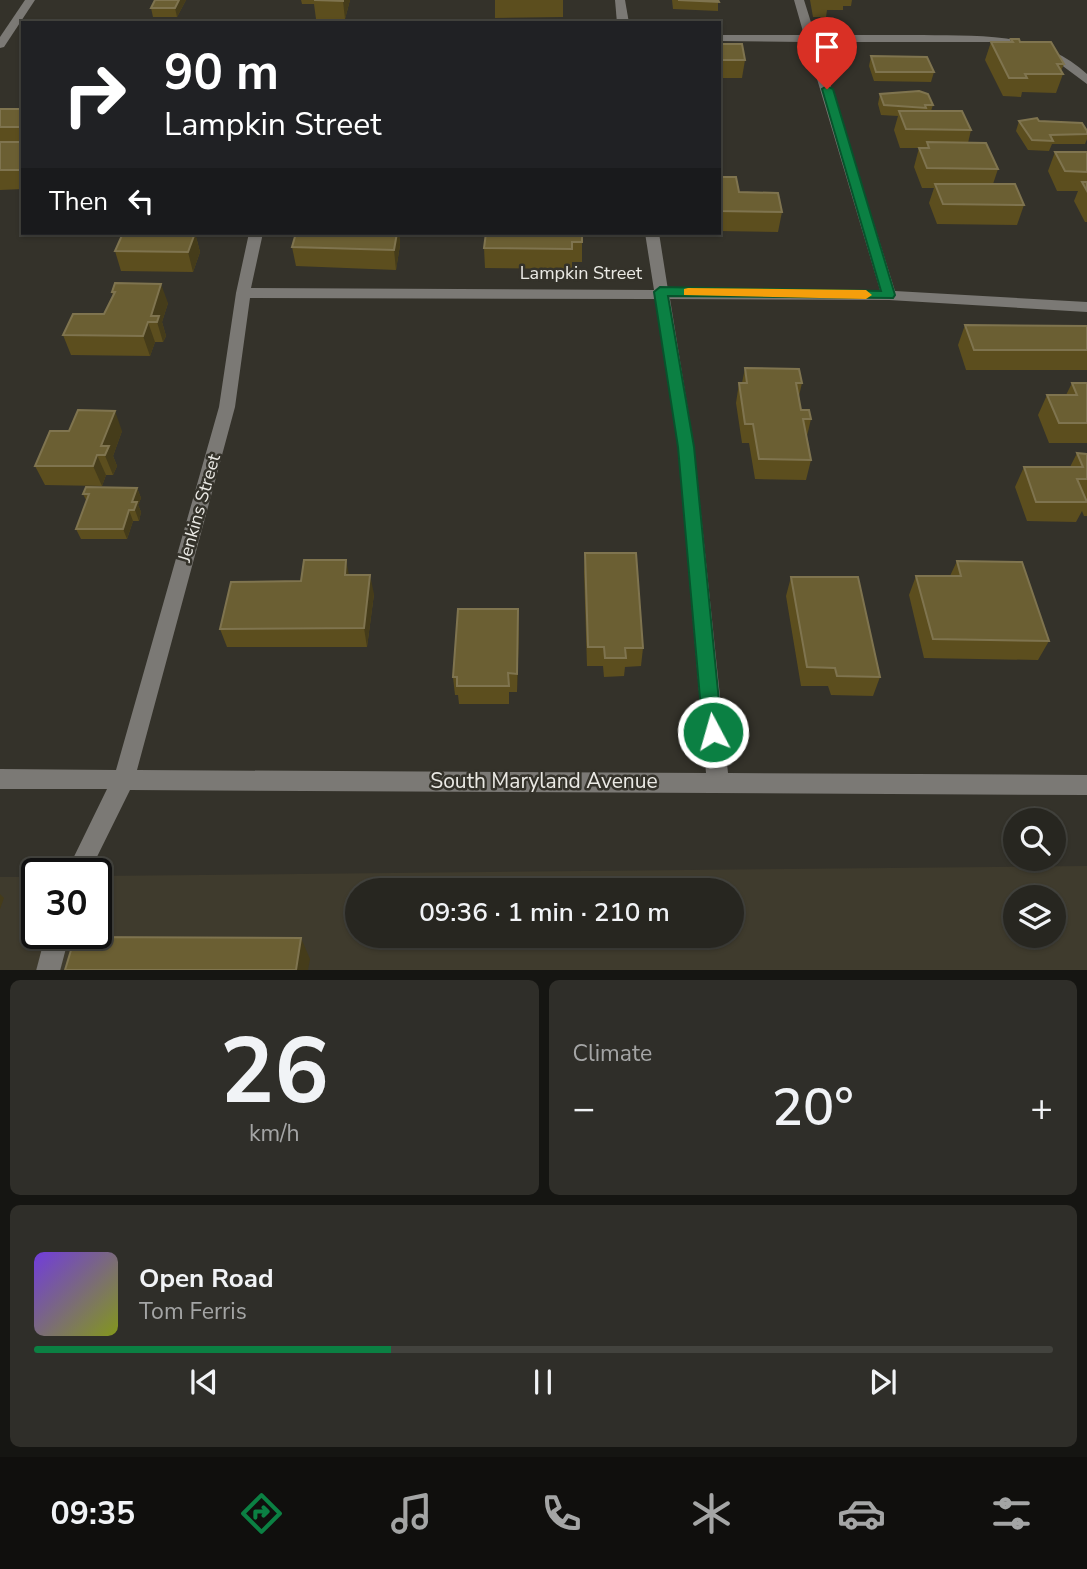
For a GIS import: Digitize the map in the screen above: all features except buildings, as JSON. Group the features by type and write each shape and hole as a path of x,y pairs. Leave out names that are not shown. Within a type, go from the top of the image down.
{"street":[{"path":"2,38 30,0"},
{"path":"620,0 623,21"},
{"path":"799,0 889,295"},
{"path":"2,38 21,35"},
{"path":"721,38 997,39 1038,48 1067,60 1087,80"},
{"name":"Jenkins Street","path":"84,858 124,779 227,407 243,293 256,235"},
{"path":"652,235 686,447 718,781"},
{"name":"Lampkin Street","path":"243,293 660,292 889,295 1087,307"},
{"name":"South Maryland Avenue","path":"0,779 1087,785"},
{"path":"48,970 54,949"}],"shaded area":[{"path":"1066,866 1087,866 1087,970 0,970 0,877 21,877 21,949 112,949 112,876 1003,867 1003,871 1066,871"}],"slow traffic":[{"path":"688,292 866,295"}],"route":[{"path":"713,732 686,447 660,292 889,295 827,89"}]}
